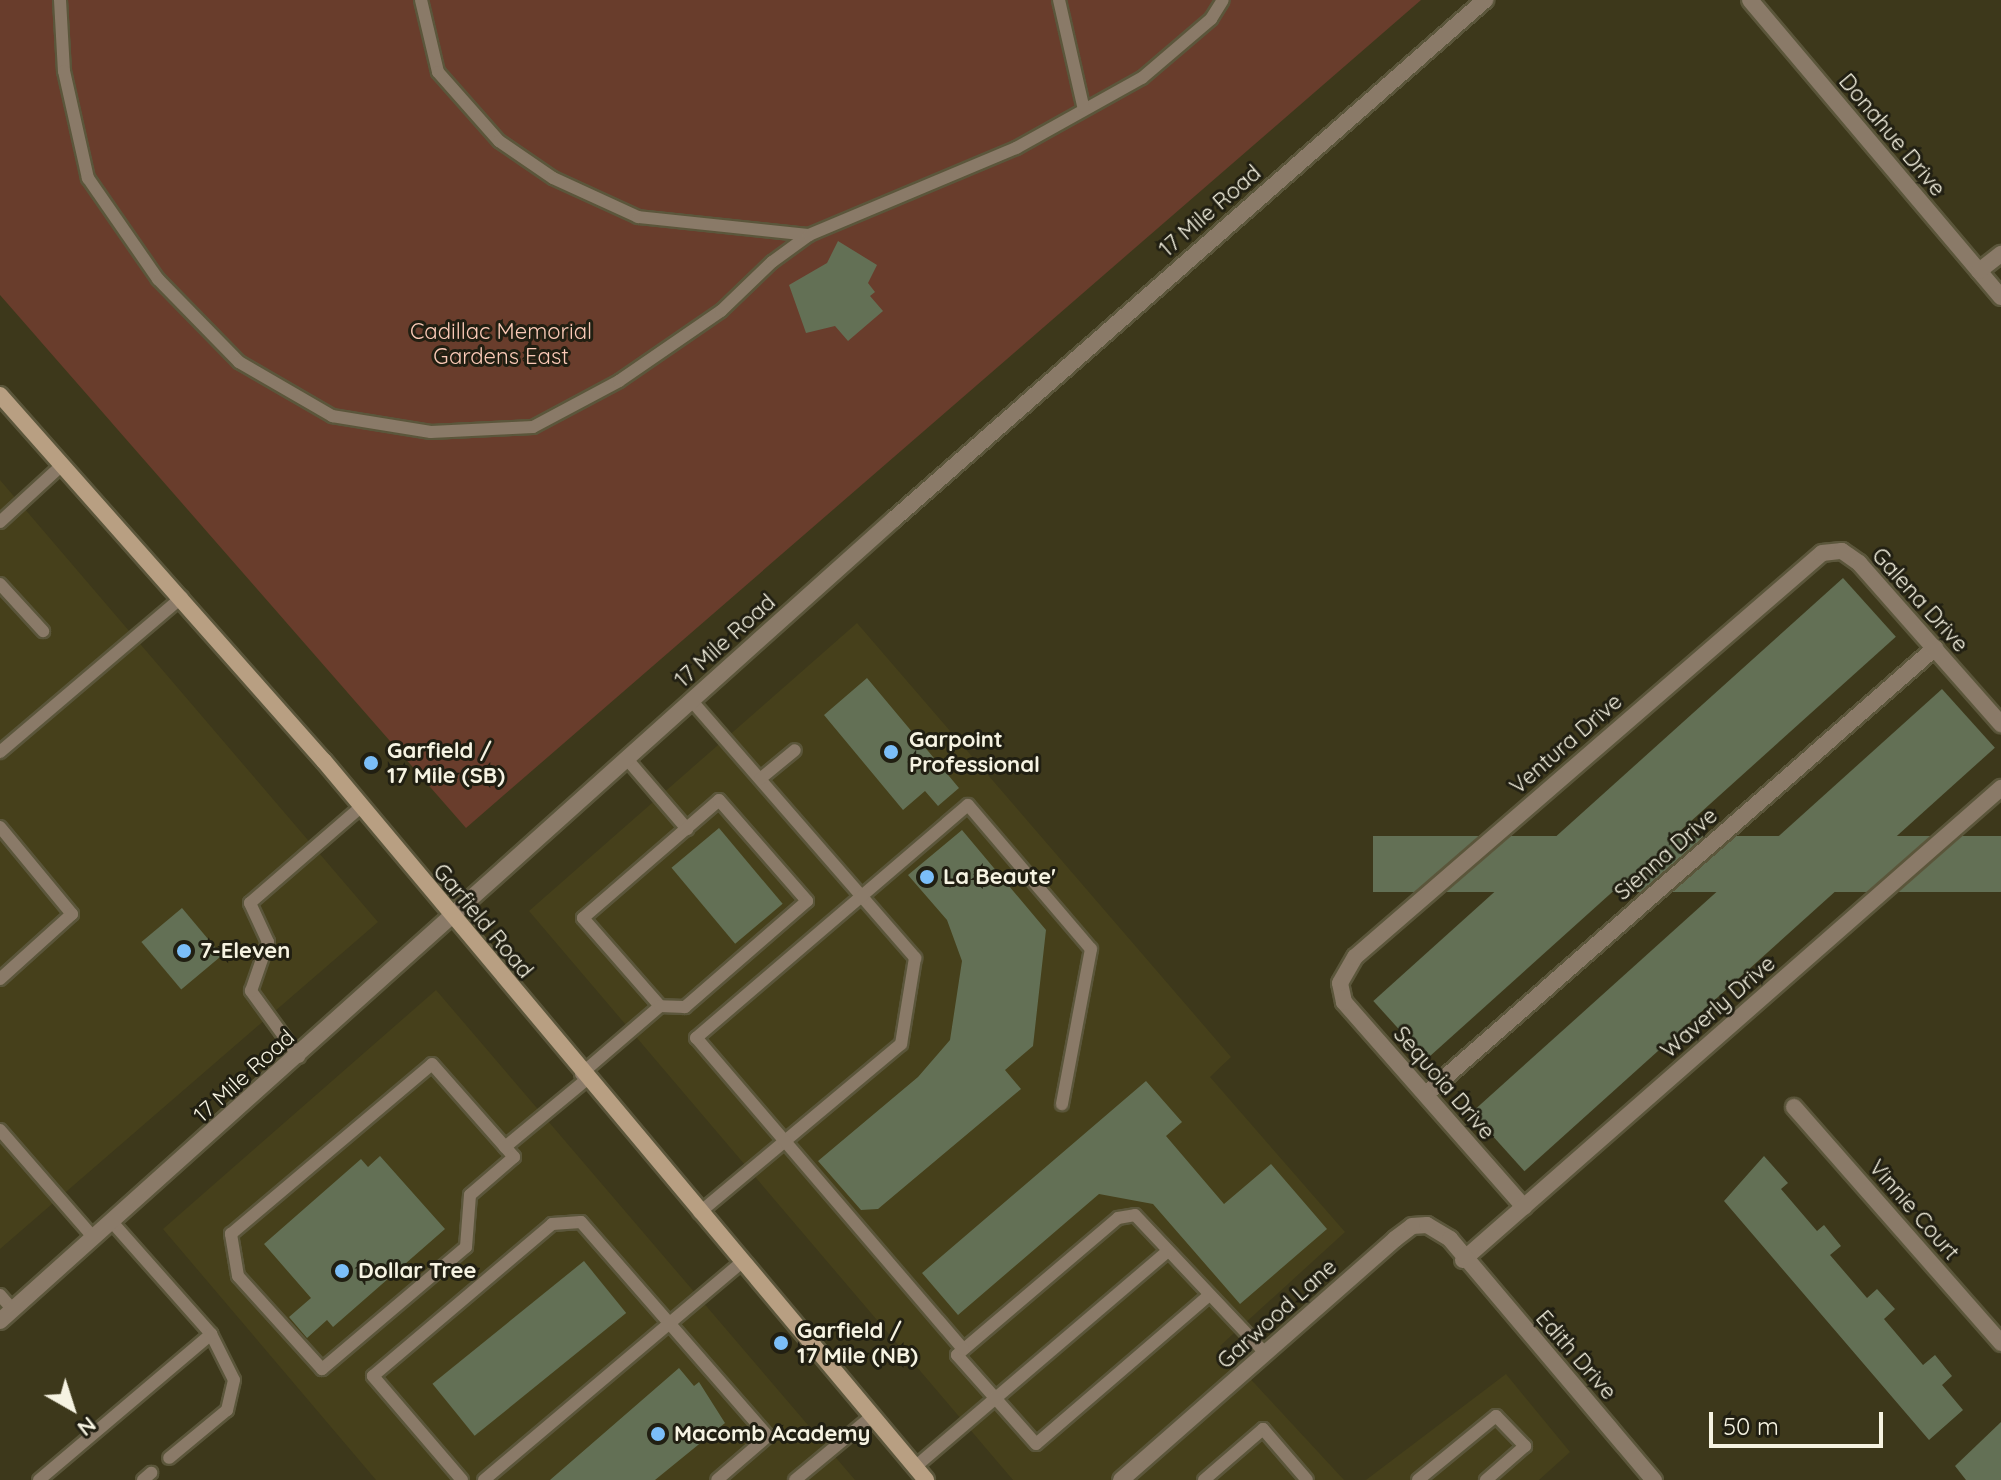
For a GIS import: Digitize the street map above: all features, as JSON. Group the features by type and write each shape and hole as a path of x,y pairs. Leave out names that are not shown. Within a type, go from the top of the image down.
{"main road":[{"name":"Garfield Road","path":"0,395 182,597 921,1473"}],"street":[{"name":"17 Mile Road","path":"0,1321 454,920 691,700 1485,0"},
{"name":"Donahue Drive","path":"1750,0 2001,297"},
{"path":"1979,271 2001,254"},
{"name":"Galena Drive","path":"1832,551 1859,563 2001,724"},
{"name":"Ventura Drive","path":"1340,983 1346,968 1367,947 1811,559 1832,551"},
{"name":"Sienna Drive","path":"1426,1094 1935,648"},
{"name":"Waverly Drive","path":"1463,1260 2001,788"},
{"name":"Sequoia Drive","path":"1340,983 1344,1002 1524,1207"},
{"name":"Vinnie Court","path":"1794,1107 2001,1343"},
{"name":"Garwood Lane","path":"1121,1480 1412,1226 1440,1231 1463,1260"},
{"name":"Edith Drive","path":"1463,1260 1654,1480"}],"lane":[{"path":"60,0 64,71 88,178 158,279 239,362 332,416 431,432 533,427 619,381 709,320 809,235 1016,148 1083,106 1142,78 1211,19 1223,0"},
{"path":"421,0 438,72 499,141 553,178 638,217 809,235"},
{"path":"1059,0 1083,106"},
{"path":"0,522 61,466"},
{"path":"0,584 43,631"},
{"path":"0,752 182,597"},
{"path":"691,700 915,958 901,1044 699,1213"},
{"path":"760,779 795,750"},
{"path":"626,758 687,829"},
{"path":"505,1147 660,1006 685,1007 807,901 719,800 583,918 660,1006"},
{"path":"963,1349 696,1038 968,805 1091,949 1062,1104"},
{"path":"299,1057 251,991 268,942 250,903 361,807"},
{"path":"0,827 72,914 0,979"},
{"path":"432,1064 505,1147 514,1157 470,1195 466,1247 322,1369 238,1276 231,1234 432,1064"},
{"path":"0,1130 94,1238"},
{"path":"1207,1297 1036,1444 957,1355 1118,1218 1135,1215 1207,1297 1266,1354"},
{"path":"112,1222 211,1334 234,1380 227,1410 169,1458"},
{"path":"462,1480 373,1376 552,1224 581,1222 768,1436 717,1480"},
{"path":"921,1473 996,1399 1167,1252"},
{"path":"484,1480 741,1263"},
{"path":"0,1295 13,1310"},
{"path":"39,1480 211,1334"},
{"path":"795,1480 872,1416"},
{"path":"1418,1480 1496,1416 1525,1446 1486,1480"},
{"path":"1204,1480 1263,1429 1307,1480"}],"shaded area":[{"path":"0,480 378,922 0,1249"},
{"path":"857,623 1231,1057 1210,1077 1345,1232 1220,1346 1344,1480 1013,1480 529,911"},
{"path":"436,990 855,1480 376,1480 163,1229"},
{"path":"1506,1374 1570,1452 1539,1480 1366,1480"}],"green space":[{"name":"Cadillac Memorial Gardens East","path":"0,0 1421,0 466,828 0,295"}],"building":[{"path":"838,241 877,265 868,283 875,292 870,296 883,311 848,341 835,326 806,333 789,285 827,263"},
{"path":"1843,578 1896,637 1426,1060 1373,1001"},
{"name":"Garpoint Professional","path":"867,678 959,788 938,806 925,791 903,810 824,715"},
{"path":"1942,689 1995,748 1524,1171 1472,1113"},
{"path":"719,828 783,904 735,944 672,868"},
{"path":"962,830 1046,930 1033,1046 1005,1070 1021,1089 878,1209 861,1210 818,1161 918,1077 950,1040 962,961 947,920 908,875"},
{"path":"1373,836 2001,836 2001,892 1373,892"},
{"name":"7-Eleven","path":"182,908 222,955 181,990 141,942"},
{"path":"1146,1081 1182,1122 1166,1136 1224,1204 1271,1164 1327,1229 1240,1304 1153,1204 1099,1194 958,1315 922,1273"},
{"name":"Dollar Tree","path":"380,1156 445,1229 333,1327 327,1320 307,1338 289,1317 311,1298 264,1244 361,1159 368,1167"},
{"path":"1764,1156 1788,1183 1781,1189 1817,1231 1824,1225 1841,1246 1830,1255 1867,1298 1877,1289 1895,1309 1884,1319 1923,1365 1935,1355 1952,1376 1942,1385 1963,1410 1929,1440 1724,1201"},
{"path":"584,1261 626,1313 475,1436 432,1384"},
{"name":"Macomb Academy","path":"679,1368 694,1386 699,1382 725,1423 655,1480 550,1480"},
{"path":"2001,1422 2001,1480 1966,1480 1955,1466"}],"place":[{"name":"Garpoint Professional","path":"891,752"},
{"name":"Garfield / 17 Mile (SB)","path":"371,763"},
{"name":"La Beaute'","path":"927,877"},
{"name":"7-Eleven","path":"184,951"},
{"name":"Dollar Tree","path":"342,1271"},
{"name":"Garfield / 17 Mile (NB)","path":"781,1343"},
{"name":"Macomb Academy","path":"658,1434"}]}
